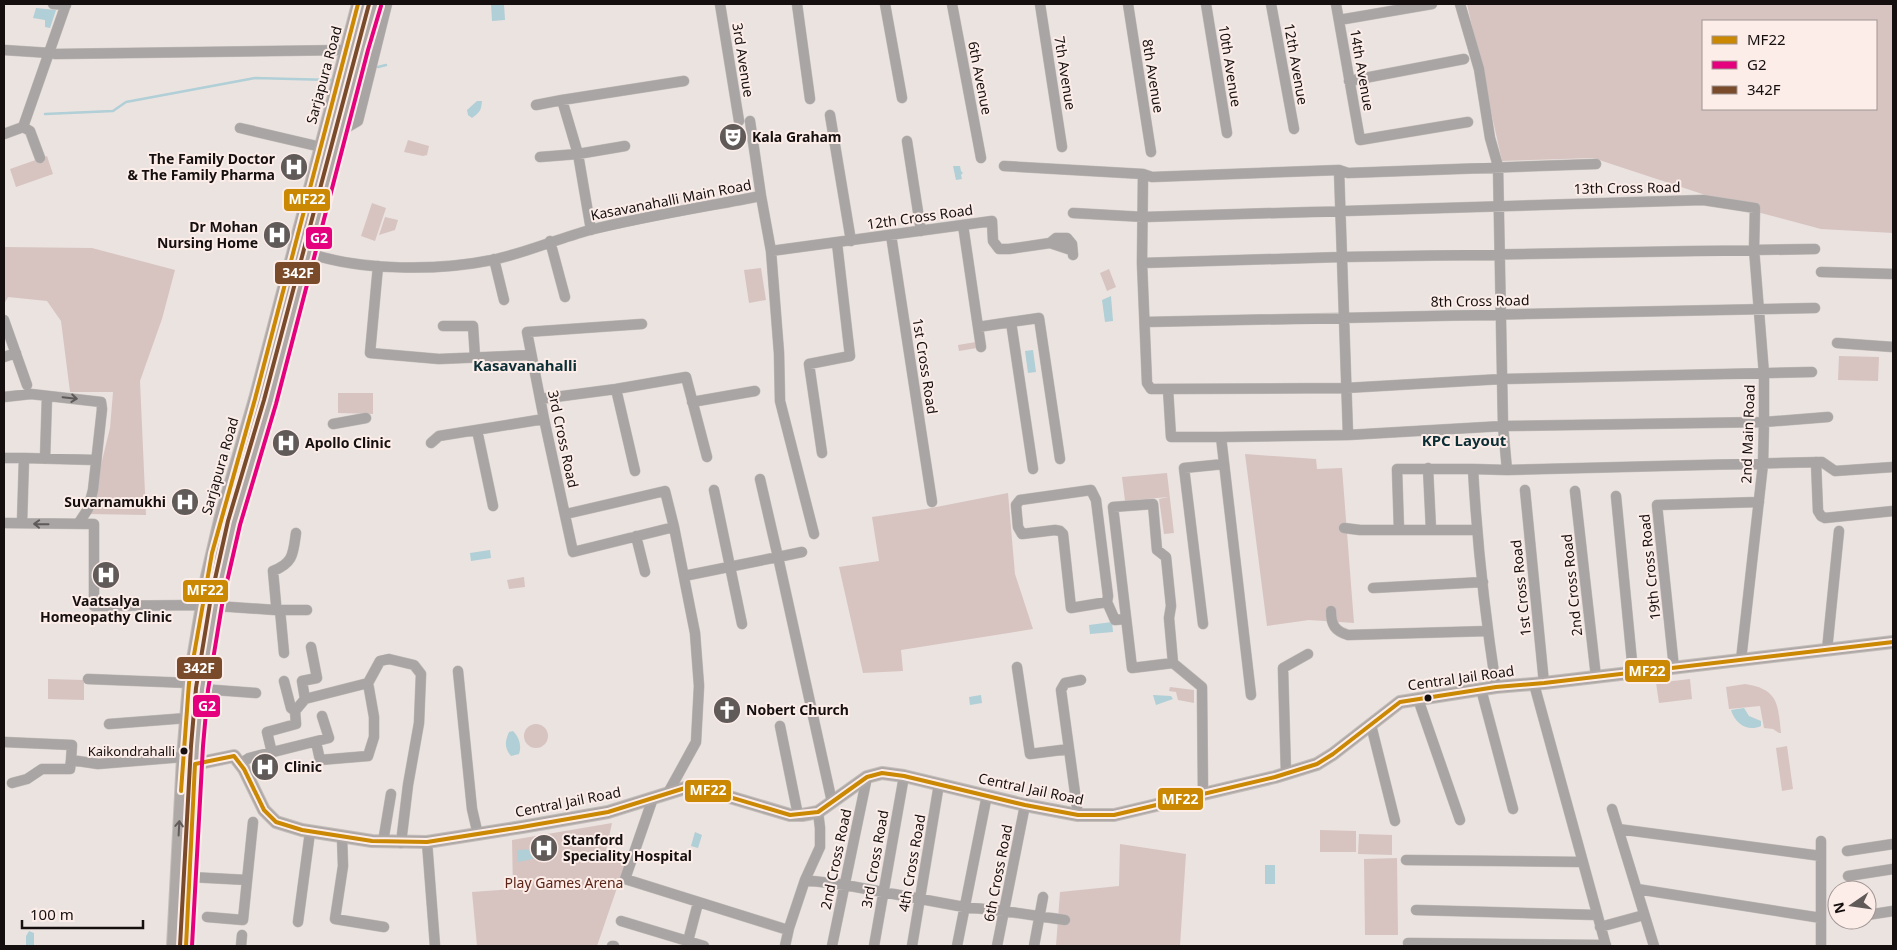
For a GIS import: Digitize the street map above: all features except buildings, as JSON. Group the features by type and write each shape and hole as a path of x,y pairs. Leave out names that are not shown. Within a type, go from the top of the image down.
{"main road":[{"name":"Sarjapura Road","path":"172,946 189,683 202,605 220,520 255,399 358,4"},
{"path":"186,946 195,764 202,689 216,606 234,523 270,402 341,131 381,5"},
{"path":"255,399 270,402"},
{"name":"Central Jail Road","path":"240,764 264,810 276,822 310,832 383,842 427,842 478,835 608,812 668,793 696,787 790,815 798,815 818,812 867,777 882,773 904,776 1025,805 1078,815 1114,816 1286,774 1317,764 1333,754 1400,702 1496,687 1893,642"},
{"path":"195,764 234,756 240,764"}],"street":[{"path":"4,134 23,127 52,54 66,5 53,4"},
{"name":"3rd Avenue","path":"720,4 761,196"},
{"path":"797,4 810,99"},
{"path":"885,4 902,98"},
{"name":"6th Avenue","path":"952,4 981,158"},
{"name":"7th Avenue","path":"1040,4 1062,147"},
{"name":"8th Avenue","path":"1128,4 1151,152"},
{"name":"10th Avenue","path":"1206,4 1227,134"},
{"name":"12th Avenue","path":"1271,4 1294,129"},
{"name":"14th Avenue","path":"1336,4 1360,140 1468,122"},
{"path":"1339,20 1432,4"},
{"path":"1460,4 1479,69 1490,138 1498,166 1503,426 1507,470"},
{"path":"4,50 52,54 346,50"},
{"path":"1349,80 1464,58"},
{"path":"536,106 562,100 684,81"},
{"path":"562,100 578,154 590,230"},
{"path":"830,115 851,240"},
{"path":"23,127 30,132 40,158"},
{"path":"240,128 321,147"},
{"path":"907,141 921,231"},
{"path":"540,157 578,154 624,146"},
{"path":"1004,166 1143,174 1152,177 1338,170 1348,173 1498,166 1596,164"},
{"path":"1338,170 1348,435"},
{"path":"1143,174 1142,263 1144,322 1147,383 1151,389 1346,388 1502,379 1812,372"},
{"name":"Kasavanahalli Main Road","path":"308,253 342,263 378,266 466,264 494,259 590,230 761,196 771,251 779,353 780,401 814,534"},
{"name":"13th Cross Road","path":"1073,213 1144,217 1703,200 1755,208"},
{"name":"2nd Main Road","path":"1741,660 1763,464 1764,374 1754,250 1755,208"},
{"name":"12th Cross Road","path":"771,251 992,221 993,241 999,249 1050,242 1072,252"},
{"path":"963,225 981,347"},
{"name":"1st Cross Road","path":"891,235 932,502"},
{"path":"550,241 565,297"},
{"path":"822,453 809,364 850,356 837,242"},
{"path":"1142,263 1342,257 1501,256 1815,249"},
{"path":"494,259 504,300"},
{"path":"378,266 370,353 439,359 531,355"},
{"path":"1821,272 1893,274"},
{"name":"8th Cross Road","path":"1144,322 1815,308"},
{"path":"978,328 1039,318 1060,459"},
{"path":"4,320 27,385"},
{"path":"1011,322 1033,469"},
{"name":"3rd Cross Road","path":"636,536 574,552 544,419 527,332 642,324"},
{"path":"443,326 473,326 475,357"},
{"path":"1837,343 1893,347"},
{"path":"4,357 16,353"},
{"path":"540,399 686,377 707,457"},
{"path":"616,389 635,471"},
{"path":"1168,389 1170,436 1348,435 1503,426 1764,422 1828,417"},
{"path":"692,402 755,392"},
{"path":"4,397 31,394 101,402 102,409 92,490 88,509 78,524"},
{"path":"45,459 47,396"},
{"path":"333,424 366,418"},
{"path":"431,443 439,436 544,419"},
{"path":"478,430 493,506"},
{"path":"1220,437 1251,695"},
{"path":"4,458 96,460"},
{"path":"22,523 24,458"},
{"path":"1816,462 1818,511 1821,516 1826,518 1893,511"},
{"path":"1399,530 1397,469 1507,470 1816,462 1822,462 1835,471 1893,467"},
{"path":"1203,624 1184,468 1224,464"},
{"path":"1428,468 1431,530"},
{"path":"1473,469 1477,530 1496,687"},
{"path":"760,479 832,802"},
{"path":"714,490 742,624"},
{"path":"1107,602 1071,608 1063,534 1055,530 1022,534 1018,527 1016,505 1020,500 1091,490 1096,500 1108,596 1107,602 1115,620 1126,618"},
{"name":"1st Cross Road","path":"1525,490 1539,683 1583,862 1606,946"},
{"path":"566,514 665,491 695,634 699,686 696,742 668,793"},
{"name":"2nd Cross Road","path":"1575,491 1596,677"},
{"path":"1616,496 1634,672"},
{"name":"19th Cross Road","path":"1674,668 1657,505 1759,502"},
{"path":"1174,663 1132,668 1113,507 1154,504 1157,550 1166,557 1171,606 1169,618 1174,663 1202,687 1204,793"},
{"path":"4,523 94,524 94,606 202,605 307,610"},
{"path":"645,572 636,536 674,527"},
{"path":"1344,528 1477,530"},
{"path":"1827,650 1839,531"},
{"path":"284,653 273,572 282,568 292,559 296,533"},
{"path":"684,576 802,552"},
{"path":"1373,588 1483,582"},
{"path":"1331,611 1332,623 1337,632 1348,635 1488,631"},
{"path":"305,699 302,681 317,678 311,647"},
{"path":"1286,774 1283,668 1308,654"},
{"path":"316,742 320,760 368,756 374,737 374,717 368,683 380,661 389,659 414,665 421,674 419,723 408,785 401,843"},
{"path":"1017,666 1030,754 1069,748"},
{"path":"458,671 472,809 478,835"},
{"path":"88,678 189,683"},
{"path":"1078,815 1061,690 1065,682 1081,680"},
{"path":"272,753 267,732 296,724 295,711 291,708 284,681"},
{"path":"295,711 305,699 368,683"},
{"path":"202,689 256,693"},
{"path":"1481,689 1513,809"},
{"path":"1418,699 1460,820"},
{"path":"240,764 249,758 329,738 322,716"},
{"path":"109,724 187,718"},
{"path":"1371,724 1395,821"},
{"path":"780,726 798,815"},
{"path":"4,742 72,745 70,769 42,769 27,779 12,783"},
{"path":"72,760 98,764 183,757"},
{"name":"3rd Cross Road","path":"874,946 904,776"},
{"name":"2nd Cross Road","path":"832,946 867,777"},
{"name":"4th Cross Road","path":"912,946 939,784"},
{"path":"383,842 391,794"},
{"path":"957,946 987,795"},
{"path":"653,798 625,879 788,930"},
{"name":"6th Cross Road","path":"997,946 1025,805"},
{"path":"1612,809 1654,946"},
{"path":"785,946 788,930 820,847 818,812"},
{"path":"207,916 243,920 253,822"},
{"path":"1618,829 1821,856"},
{"path":"298,922 310,832"},
{"path":"342,837 343,866 335,919 384,927"},
{"path":"1820,946 1821,841"},
{"path":"427,842 435,946"},
{"path":"1847,851 1893,844"},
{"path":"1406,860 1583,862"},
{"path":"1848,876 1893,869"},
{"path":"190,877 247,880"},
{"path":"806,880 845,884 964,908 1004,911 1065,920"},
{"path":"1636,889 1821,918"},
{"path":"1034,946 1043,897"},
{"path":"688,941 698,903"},
{"path":"1416,910 1597,915"},
{"path":"1877,914 1893,911"},
{"path":"1600,927 1644,915"},
{"path":"621,920 704,946"},
{"path":"1408,943 1606,946"}],"green space":[{"path":"1467,4 1893,4 1893,233 1821,229 1757,212 1593,158 1502,161"},
{"path":"408,140 429,146 427,155 423,156 404,152"},
{"path":"47,156 53,174 16,187 10,169"},
{"path":"372,203 386,208 375,241 361,236"},
{"path":"385,217 398,220 395,230 379,235"},
{"path":"4,247 92,248 175,270 162,319 140,381 146,515 89,514 110,428 113,392 70,392 61,321 47,301 8,297 4,304"},
{"path":"761,268 766,300 749,303 744,270"},
{"path":"1109,269 1116,287 1107,291 1100,273"},
{"path":"976,342 977,348 959,351 958,345"},
{"path":"1839,356 1879,357 1878,381 1838,380"},
{"path":"338,393 373,393 373,414 338,413"},
{"path":"1245,454 1316,459 1317,469 1342,468 1354,623 1309,620 1267,626"},
{"path":"1167,473 1174,533 1164,534 1159,499 1168,497 1125,501 1122,477"},
{"path":"1008,493 1015,574 1033,629 901,650 903,671 863,673 839,567 879,561 872,517 926,509"},
{"path":"524,577 525,587 509,589 507,580"},
{"path":"48,679 84,680 84,700 48,699"},
{"path":"1690,679 1692,699 1659,703 1656,683"},
{"path":"1745,684 1756,686 1771,694 1779,714 1781,733 1773,729 1764,728 1760,706 1729,709 1726,687"},
{"path":"1170,687 1194,690 1194,703 1178,700 1176,692 1169,691"},
{"path":"536,724 541,725 547,731 547,741 541,747 536,748 531,747 525,741 524,736 525,731 531,725"},
{"path":"1787,746 1793,789 1782,791 1776,748"},
{"name":"Play Games Arena","path":"612,823 606,851 628,856 597,946 477,946 472,892 513,889 512,840"},
{"path":"1320,830 1356,831 1356,852 1320,852"},
{"path":"1359,834 1392,835 1392,855 1358,854"},
{"path":"1120,844 1186,854 1180,946 1056,946 1060,892 1119,886"},
{"path":"1397,858 1398,935 1365,935 1364,859"}],"water":[{"path":"491,4 504,4 505,20 492,21"},
{"path":"36,8 56,10 50,28 45,27 45,20 33,18"},
{"path":"477,101 482,101 481,109 472,118 468,115 467,110"},
{"path":"953,166 960,166 963,173 961,175 962,179 956,180"},
{"path":"1111,296 1113,321 1105,322 1102,300"},
{"path":"1033,350 1036,372 1028,373 1025,351"},
{"path":"490,550 491,558 471,561 470,553"},
{"path":"1112,622 1113,632 1090,634 1089,625"},
{"path":"981,695 982,703 970,705 969,697"},
{"path":"1153,695 1171,696 1173,699 1156,705"},
{"path":"1744,708 1749,716 1761,721 1761,726 1751,728 1739,723 1731,710"},
{"path":"513,731 517,736 520,748 519,754 511,756 506,747 506,741 509,732"},
{"path":"695,832 702,835 698,848 691,846"},
{"path":"536,849 537,858 518,862 517,850"},
{"path":"1265,865 1275,865 1275,884 1265,884"},
{"path":"29,931 34,933 34,946 26,946 26,936"}],"waterway":[{"path":"378,67 386,65"},
{"path":"45,114 113,111 126,102 255,78 331,80"}],"transit line":[{"name":"MF22","path":"181,791 189,683 212,553 255,399 358,4"},
{"name":"342F","path":"180,946 196,688 211,597 228,521 264,400 369,4"},
{"name":"G2","path":"192,946 208,690 223,599 240,525 276,404 381,6"},
{"name":"MF22","path":"186,946 195,764 234,756 244,769 264,810 276,822 302,830 372,841 427,842 522,827 608,812 685,788 696,787 790,815 818,812 867,777 882,773 904,776 1025,805 1078,815 1114,815 1275,777 1317,764 1333,754 1400,702 1496,687 1893,642"}],"place":[{"name":"Kala Graham","path":"733,137"},
{"name":"The Family Doctor & The Family Pharma","path":"294,167"},
{"name":"Dr Mohan Nursing Home","path":"277,235"},
{"name":"Apollo Clinic","path":"286,443"},
{"name":"Suvarnamukhi","path":"185,502"},
{"name":"Vaatsalya Homeopathy Clinic","path":"106,575"},
{"name":"Nobert Church","path":"727,710"},
{"name":"Kaikondrahalli","path":"184,751"},
{"name":"Clinic","path":"265,767"},
{"name":"Stanford Speciality Hospital","path":"544,848"}],"district":[{"name":"Kasavanahalli","path":"525,366"},
{"name":"KPC Layout","path":"1464,441"}]}
